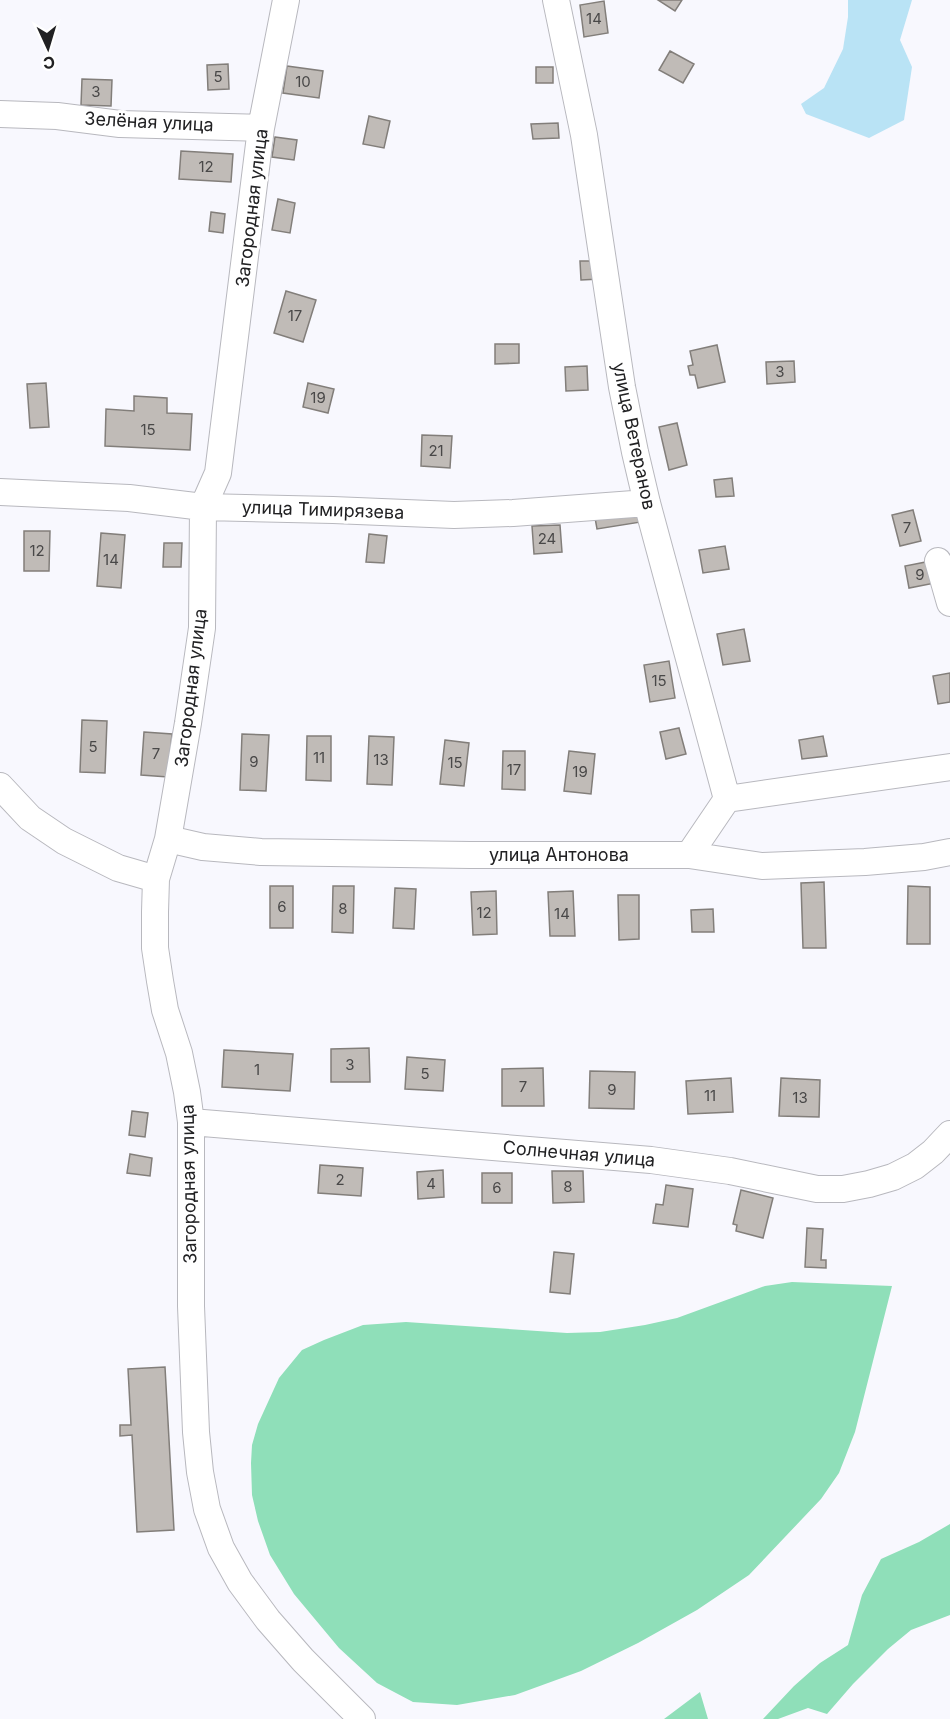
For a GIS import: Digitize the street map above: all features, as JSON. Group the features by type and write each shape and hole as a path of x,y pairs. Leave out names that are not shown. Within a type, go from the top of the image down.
{"street":[{"name":"Загородная улица","path":"286,0 261,128 218,473 203,507 202,628 168,838 156,879 155,948 165,1010 179,1053 188,1092 191,1122 191,1306 196,1432 207,1509 221,1548 240,1582 268,1620 303,1660 362,1719"},
{"name":"улица Ветеранов","path":"556,0 584,135 622,387 635,452 727,799"},
{"name":"Зелёная улица","path":"0,114 57,116 120,124 261,128"},
{"name":"улица Тимирязева","path":"0,492 129,498 203,507 454,515 647,503"},
{"path":"938,561 950,603"},
{"path":"689,855 727,799 950,767"},
{"path":"0,786 30,818 64,841 118,868 156,879"},
{"name":"улица Антонова","path":"168,838 203,847 261,852 689,855 762,866 865,862 924,857 950,852"},
{"name":"Солнечная улица","path":"191,1122 651,1160 730,1171 817,1189 843,1189 893,1177 915,1166 933,1152 950,1134"}],"green space":[{"path":"792,1282 892,1286 855,1432 839,1473 821,1499 749,1575 697,1610 638,1643 581,1671 515,1695 457,1705 413,1702 377,1683 339,1648 294,1594 270,1555 252,1495 252,1445 258,1424 279,1378 302,1350 363,1325 406,1322 567,1333 600,1332 677,1318 765,1286"},
{"path":"950,1524 950,1615 911,1630 853,1684 827,1714 808,1708 778,1719 763,1719 794,1686 820,1663 848,1645 862,1595 881,1559 919,1542"},
{"path":"700,1692 708,1719 664,1719"}],"water":[{"path":"848,0 912,0 900,40 912,67 904,120 869,138 806,114 801,104 824,88 843,49"}],"building":[{"path":"658,0 682,0 675,11"},
{"path":"604,1 608,33 584,37 580,5"},
{"path":"670,51 694,64 683,83 659,70"},
{"path":"228,64 229,89 208,90 207,65"},
{"path":"287,66 323,71 319,98 283,93"},
{"path":"536,67 553,67 553,83 536,83"},
{"path":"82,79 112,80 111,106 81,105"},
{"path":"369,116 390,121 384,148 363,144"},
{"path":"558,123 559,138 533,139 531,124"},
{"path":"275,137 297,140 294,160 272,157"},
{"path":"181,151 233,154 231,182 179,179"},
{"path":"278,199 295,203 290,233 272,230"},
{"path":"211,212 225,214 223,233 209,231"},
{"path":"580,261 599,261 600,279 581,280"},
{"path":"286,291 316,300 303,342 274,333"},
{"path":"495,344 519,344 519,363 495,364"},
{"path":"717,345 725,382 698,388 695,375 690,375 688,366 693,365 690,351"},
{"path":"794,361 795,382 767,384 766,362"},
{"path":"587,366 588,390 566,391 565,367"},
{"path":"46,383 49,427 30,428 27,384"},
{"path":"308,383 334,389 328,413 303,407"},
{"path":"134,396 167,398 167,413 192,414 190,450 105,446 106,409 134,411"},
{"path":"677,423 687,465 669,470 659,427"},
{"path":"422,435 452,436 450,468 421,466"},
{"path":"732,478 734,496 716,497 714,480"},
{"path":"638,505 641,522 597,529 594,512"},
{"path":"913,510 921,541 900,546 892,515"},
{"path":"560,525 562,552 534,554 532,526"},
{"path":"24,531 50,531 49,571 24,571"},
{"path":"101,533 125,535 121,588 97,586"},
{"path":"369,534 387,536 384,563 366,562"},
{"path":"164,543 182,543 181,567 163,567"},
{"path":"725,546 729,569 703,573 699,550"},
{"path":"931,561 935,583 909,588 905,566"},
{"path":"744,629 750,661 723,665 717,634"},
{"path":"669,661 675,698 650,702 644,665"},
{"path":"950,673 950,702 938,704 933,676"},
{"path":"82,720 107,721 105,773 80,772"},
{"path":"679,728 686,754 666,759 660,732"},
{"path":"144,732 172,734 168,777 141,775"},
{"path":"242,734 269,735 266,791 240,790"},
{"path":"307,736 331,736 331,781 306,780"},
{"path":"369,736 394,737 392,785 367,784"},
{"path":"823,736 827,756 802,759 799,740"},
{"path":"445,740 469,743 464,786 440,784"},
{"path":"503,751 525,751 525,790 502,789"},
{"path":"569,751 595,754 591,794 564,791"},
{"path":"824,882 826,948 803,948 801,883"},
{"path":"270,886 293,886 293,928 270,928"},
{"path":"333,886 354,886 353,933 332,932"},
{"path":"908,886 930,887 930,944 907,944"},
{"path":"395,888 416,889 414,929 393,928"},
{"path":"496,891 497,934 473,935 471,892"},
{"path":"573,891 575,936 550,936 548,892"},
{"path":"618,895 639,895 639,939 619,940"},
{"path":"713,909 714,932 692,932 691,910"},
{"path":"369,1048 370,1082 331,1082 331,1049"},
{"path":"224,1050 293,1054 290,1091 222,1087"},
{"path":"407,1057 445,1060 443,1091 405,1089"},
{"path":"543,1068 544,1106 502,1106 502,1069"},
{"path":"590,1071 635,1072 634,1109 589,1108"},
{"path":"731,1078 733,1112 688,1114 686,1081"},
{"path":"781,1078 820,1080 819,1117 779,1116"},
{"path":"132,1111 148,1113 145,1137 129,1135"},
{"path":"130,1154 152,1158 150,1176 127,1173"},
{"path":"320,1165 363,1168 361,1196 318,1193"},
{"path":"443,1170 444,1197 418,1199 417,1172"},
{"path":"552,1171 583,1171 584,1202 553,1203"},
{"path":"482,1173 512,1173 512,1203 482,1203"},
{"path":"666,1185 693,1189 688,1227 653,1223 656,1204 663,1205"},
{"path":"741,1190 773,1198 763,1238 736,1231 737,1225 733,1224"},
{"path":"807,1228 823,1229 821,1260 826,1260 826,1268 805,1267"},
{"path":"554,1252 574,1254 570,1294 550,1292"},
{"path":"165,1367 174,1530 137,1532 132,1435 120,1436 120,1425 131,1425 128,1369"}]}
